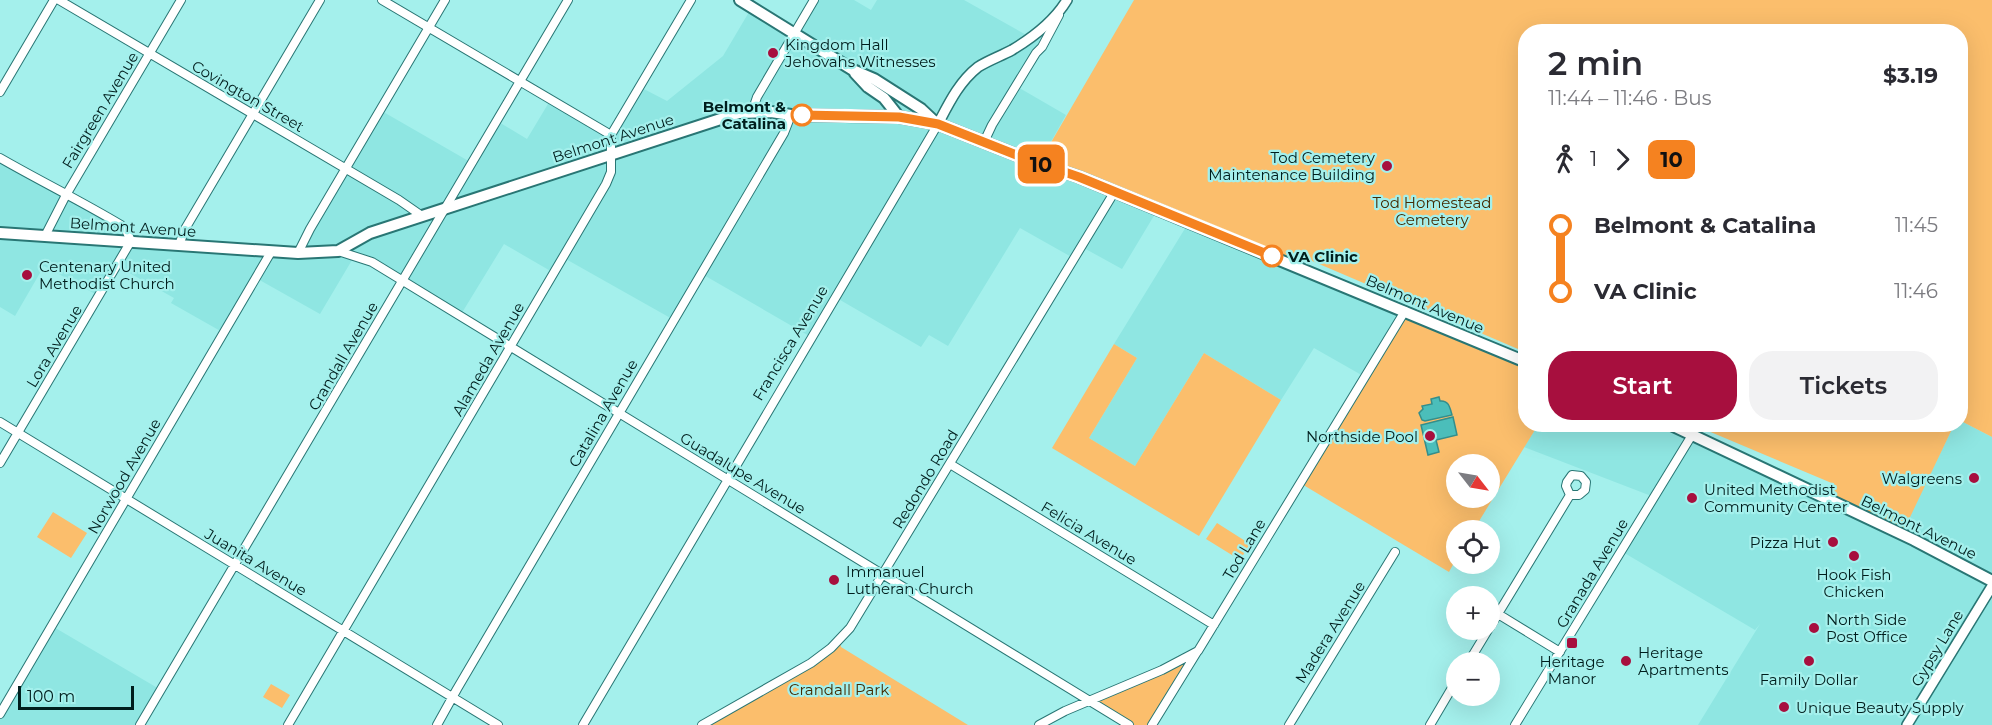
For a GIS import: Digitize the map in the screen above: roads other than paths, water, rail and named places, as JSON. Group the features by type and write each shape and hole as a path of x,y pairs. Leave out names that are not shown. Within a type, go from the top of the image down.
{"main road":[{"path":"740,0 852,70 874,79 921,109 938,124"},
{"path":"852,70 868,87 884,98 899,117"},
{"name":"Belmont Avenue","path":"0,233 271,252 338,251 370,233 739,113 899,117 938,124 1115,191 1518,359"},
{"name":"Belmont Avenue","path":"1686,432 1908,537 1992,581"}],"street":[{"path":"0,92 54,0"},
{"name":"Covington Street","path":"59,0 399,200 422,216"},
{"name":"Fairgreen Avenue","path":"45,236 66,195 181,0"},
{"path":"179,245 185,229 320,0"},
{"path":"382,0 611,135 691,0"},
{"path":"298,253 445,0"},
{"name":"Crandall Avenue","path":"140,725 568,0"},
{"path":"752,112 757,97 814,0"},
{"name":"Francisca Avenue","path":"582,725 957,90 971,73 1030,38 1060,10 1067,0"},
{"path":"984,142 1031,61 1042,47 1060,10"},
{"name":"Catalina Avenue","path":"437,725 784,133 792,115"},
{"name":"Alameda Avenue","path":"288,725 606,184 611,172 611,135"},
{"path":"0,158 120,225 126,230 131,242"},
{"name":"Redondo Road","path":"702,725 811,663 831,648 850,628 1115,191"},
{"name":"Lora Avenue","path":"0,464 131,242"},
{"name":"Guadalupe Avenue","path":"338,251 372,262 1129,725"},
{"name":"Norwood Avenue","path":"0,714 271,252"},
{"name":"Tod Lane","path":"1152,725 1405,311"},
{"name":"Juanita Avenue","path":"0,422 498,725"},
{"name":"Granada Avenue","path":"1515,725 1692,435"},
{"name":"Felicia Avenue","path":"950,465 1214,625"},
{"path":"1500,611 1570,495"},
{"name":"Madera Avenue","path":"1289,725 1395,552"},
{"name":"Gypsy Lane","path":"1907,725 1992,586"},
{"path":"1500,615 1560,652"},
{"path":"1039,725 1065,711 1145,678 1198,651"},
{"path":"1430,725 1446,698"}],"place":[{"name":"Kingdom Hall Jehovahs Witnesses","path":"773,53"},
{"name":"Belmont & Catalina","path":"802,115"},
{"name":"Tod Cemetery Maintenance Building","path":"1387,166"},
{"name":"VA Clinic","path":"1272,256"},
{"name":"Centenary United Methodist Church","path":"27,275"},
{"name":"Northside Pool","path":"1430,436"},
{"name":"Walgreens","path":"1974,478"},
{"name":"United Methodist Community Center","path":"1692,498"},
{"name":"Pizza Hut","path":"1833,542"},
{"name":"Hook Fish Chicken","path":"1854,556"},
{"name":"Immanuel Lutheran Church","path":"834,580"},
{"name":"North Side Post Office","path":"1814,628"},
{"name":"Heritage Manor","path":"1572,643"},
{"name":"Heritage Apartments","path":"1626,661"},
{"name":"Family Dollar","path":"1809,661"},
{"name":"Unique Beauty Supply","path":"1784,707"}],"park label":[{"name":"Tod Homestead Cemetery","path":"1432,210"},
{"name":"Crandall Park","path":"839,689"}]}
